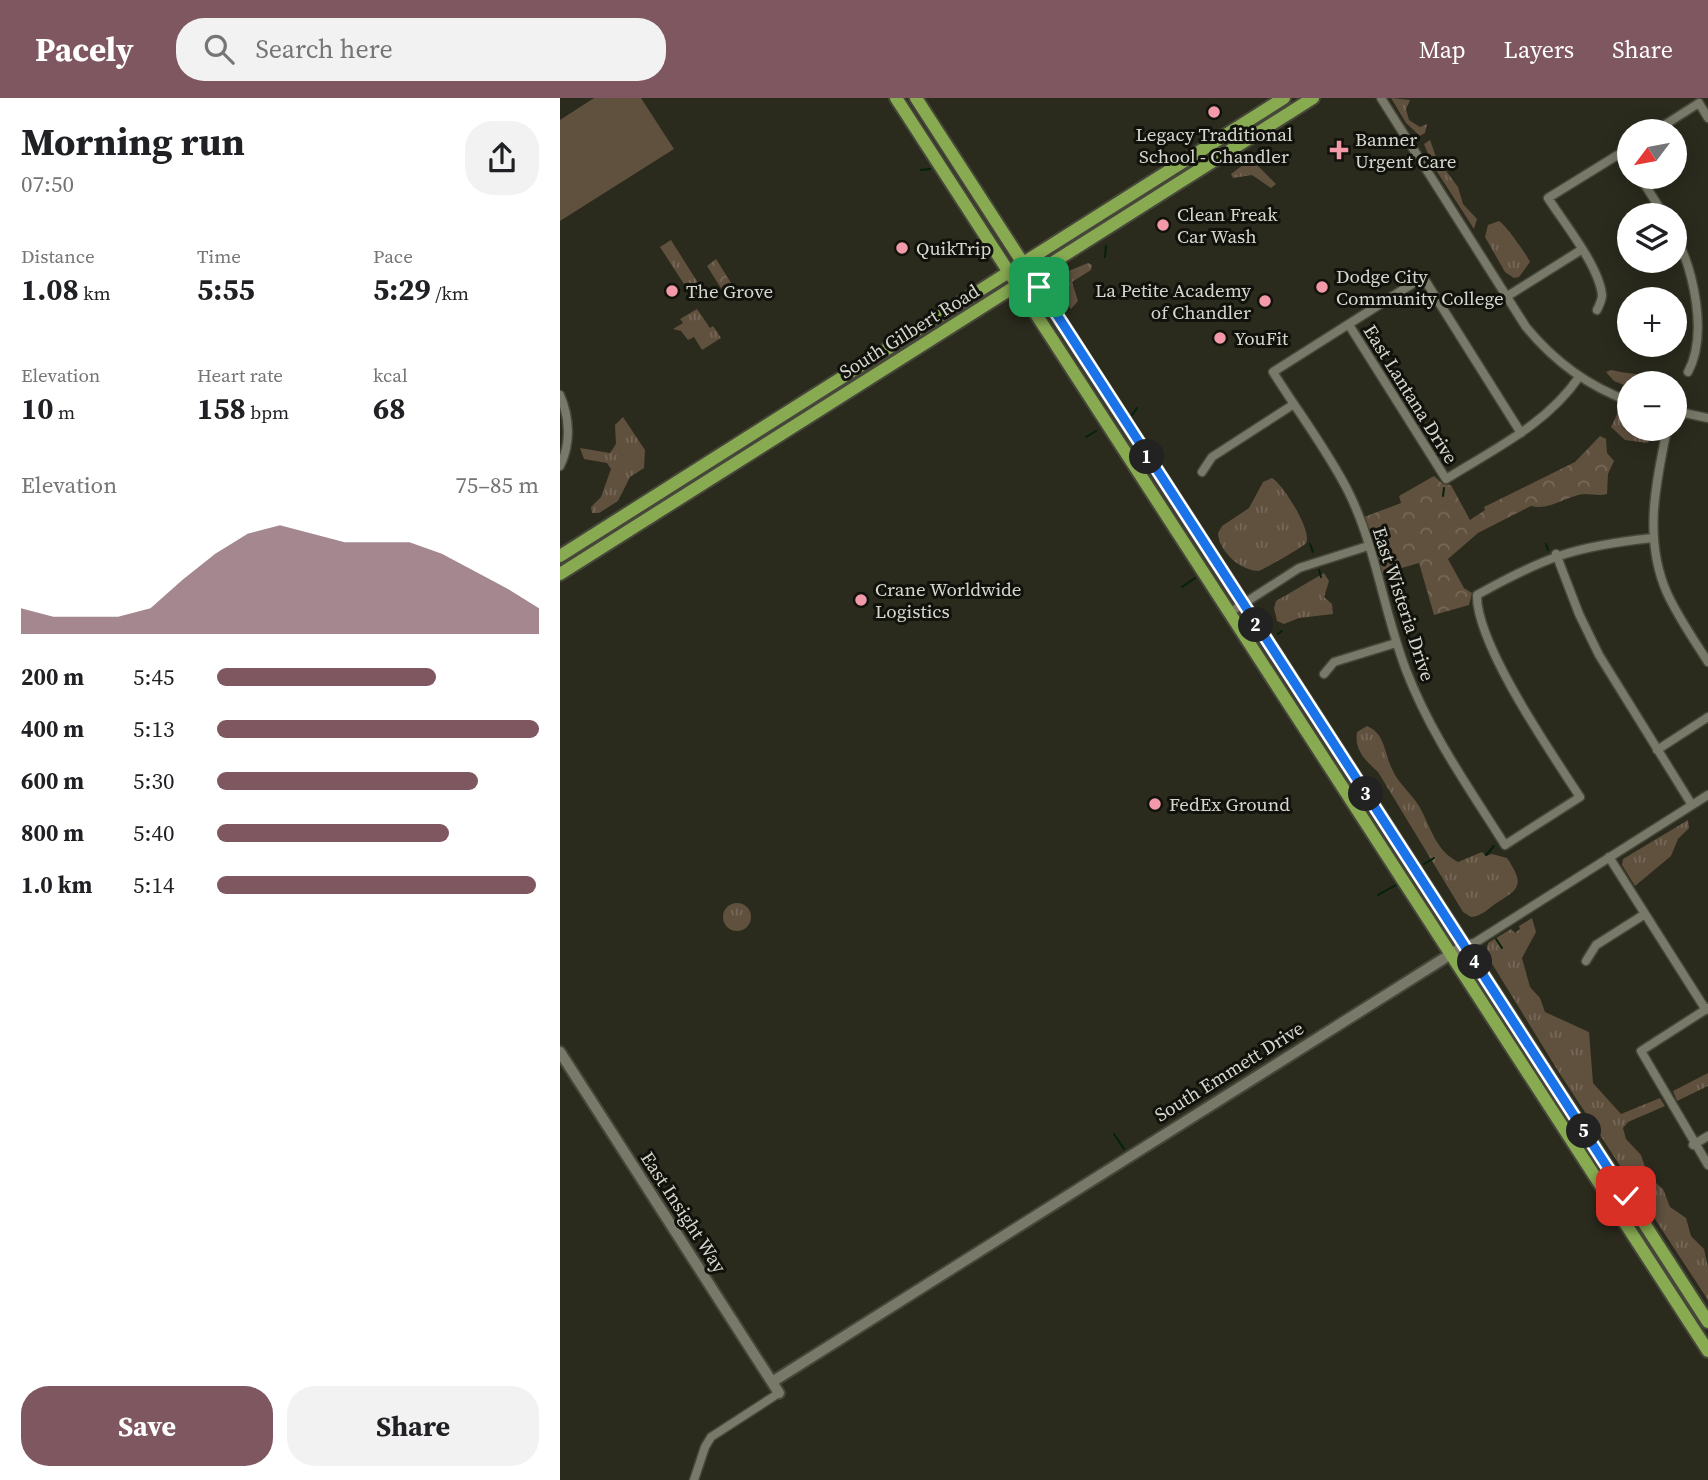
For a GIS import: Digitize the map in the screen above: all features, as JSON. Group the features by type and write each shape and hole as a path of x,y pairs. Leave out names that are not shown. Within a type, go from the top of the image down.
{"main road":[{"path":"896,98 1229,613 1708,1322"},
{"path":"916,98 1242,604 1708,1350"},
{"name":"South Gilbert Road","path":"560,556 1006,271 1284,98"},
{"name":"South Gilbert Road","path":"560,574 1313,98"},
{"path":"846,374 854,388"},
{"path":"1118,442 1132,433"},
{"path":"684,477 693,491"}],"street":[{"path":"1381,98 1538,342 1579,377 1617,395"},
{"path":"1674,119 1699,103 1708,118"},
{"path":"1597,310 1602,298 1581,250 1548,198 1617,155"},
{"path":"1507,297 1581,250"},
{"path":"1687,265 1698,314 1696,359 1688,372"},
{"path":"1349,325 1423,277 1521,433 1551,411 1579,377"},
{"name":"East Wisteria Drive","path":"1349,325 1273,372 1349,494 1368,546 1396,643 1430,723 1505,845 1580,797 1514,691 1488,635 1477,596 1556,554"},
{"name":"East Lantana Drive","path":"1349,325 1446,480 1521,433"},
{"path":"560,395 568,427 561,464"},
{"path":"1202,472 1212,457 1294,404"},
{"path":"1687,414 1708,418"},
{"path":"1665,441 1653,504 1653,538 1667,592 1708,662"},
{"path":"1653,538 1598,544 1556,554 1587,633 1692,805"},
{"path":"1229,613 1310,563 1368,546"},
{"path":"1324,674 1334,662 1396,643"},
{"path":"1657,750 1708,717"},
{"name":"South Emmett Drive","path":"772,1382 1458,949 1708,795"},
{"path":"1609,857 1707,1009 1641,1051 1658,1077 1693,1145 1708,1166"},
{"path":"1586,961 1596,945 1645,914"},
{"name":"East Insight Way","path":"560,1052 779,1392"},
{"path":"1693,1145 1708,1136"},
{"path":"694,1480 711,1437 779,1392"}],"green space":[{"path":"594,98 641,98 674,149 560,221 560,120"},
{"path":"1391,98 1410,100 1406,109 1409,120 1420,127 1427,124 1425,133 1420,136 1406,123"},
{"path":"1430,140 1436,157 1458,187 1463,204 1477,219 1474,229 1432,164 1424,144"},
{"path":"1256,164 1276,184 1271,188 1252,175 1233,178 1231,174 1243,165"},
{"path":"1499,221 1516,240 1530,262 1519,277 1514,278 1505,272 1485,237 1488,225"},
{"path":"671,240 705,294 695,301 660,247"},
{"path":"716,259 733,286 724,293 707,266"},
{"path":"1088,263 1092,265 1091,270 1072,282 1078,301 1071,309 1058,291 1057,281 1066,272"},
{"path":"697,309 721,338 702,350 694,337 688,340 681,331 673,329 683,323 680,319"},
{"path":"1617,371 1617,382 1614,381 1606,372"},
{"path":"1617,414 1617,433 1611,427"},
{"path":"623,417 645,450 644,468 630,477 618,501 599,513 592,513 591,507 601,497 611,469 607,463 584,459 580,448 610,453 616,444 615,425"},
{"path":"1600,436 1606,439 1607,453 1614,461 1608,474 1607,494 1578,495 1552,505 1531,506 1478,533 1448,559 1464,588 1472,593 1469,605 1434,615 1419,563 1381,574 1364,517 1401,503 1399,496 1434,476 1443,484 1451,485 1470,520 1485,510 1484,507 1575,462"},
{"path":"1272,478 1296,509 1305,529 1306,543 1259,571 1252,570 1232,559 1222,547 1218,533 1222,526 1249,508 1263,482"},
{"path":"1324,573 1329,581 1324,597 1332,604 1333,614 1299,618 1284,624 1277,621 1274,608 1276,601"},
{"path":"1367,726 1378,734 1396,776 1419,806 1444,851 1458,862 1482,852 1486,856 1492,854 1507,858 1518,880 1515,890 1478,915 1471,917 1463,912 1378,772 1359,749 1357,732"},
{"path":"1688,820 1689,828 1678,839 1671,856 1635,886 1622,865 1623,859"},
{"path":"737,903 747,907 751,917 747,927 737,931 727,927 723,917 727,907"},
{"path":"1532,918 1536,932 1522,958 1530,987 1540,998 1545,1012 1589,1032 1593,1083 1621,1114 1660,1098 1665,1106 1628,1122 1623,1128 1626,1139 1641,1155 1648,1176 1663,1189 1670,1207 1686,1218 1691,1236 1704,1249 1708,1267 1708,1300 1558,1071 1486,954 1488,943 1511,929 1515,933 1520,929 1519,926"},
{"path":"1708,1073 1708,1086 1677,1101 1673,1091"}],"waterway":[{"path":"921,170 930,169"},
{"path":"1105,257 1106,246"},
{"path":"1132,415 1137,408"},
{"path":"1086,437 1096,431"},
{"path":"1443,496 1444,488"},
{"path":"1310,544 1313,552"},
{"path":"1546,544 1548,550"},
{"path":"1319,570 1321,577"},
{"path":"1182,587 1195,578"},
{"path":"1278,634 1282,631"},
{"path":"1486,855 1494,846"},
{"path":"1424,864 1434,858"},
{"path":"1378,895 1396,885"},
{"path":"1496,939 1502,948"},
{"path":"1114,1134 1124,1149"}],"place":[{"name":"Legacy Traditional School - Chandler","path":"1214,112"},
{"name":"Banner Urgent Care","path":"1339,150"},
{"name":"Clean Freak Car Wash","path":"1163,225"},
{"name":"QuikTrip","path":"902,248"},
{"name":"Dodge City Community College","path":"1322,287"},
{"name":"The Grove","path":"672,291"},
{"name":"La Petite Academy of Chandler","path":"1265,301"},
{"name":"YouFit","path":"1220,338"},
{"name":"Crane Worldwide Logistics","path":"861,600"},
{"name":"FedEx Ground","path":"1155,804"}],"route":[{"path":"1039,287 1626,1196"}]}
